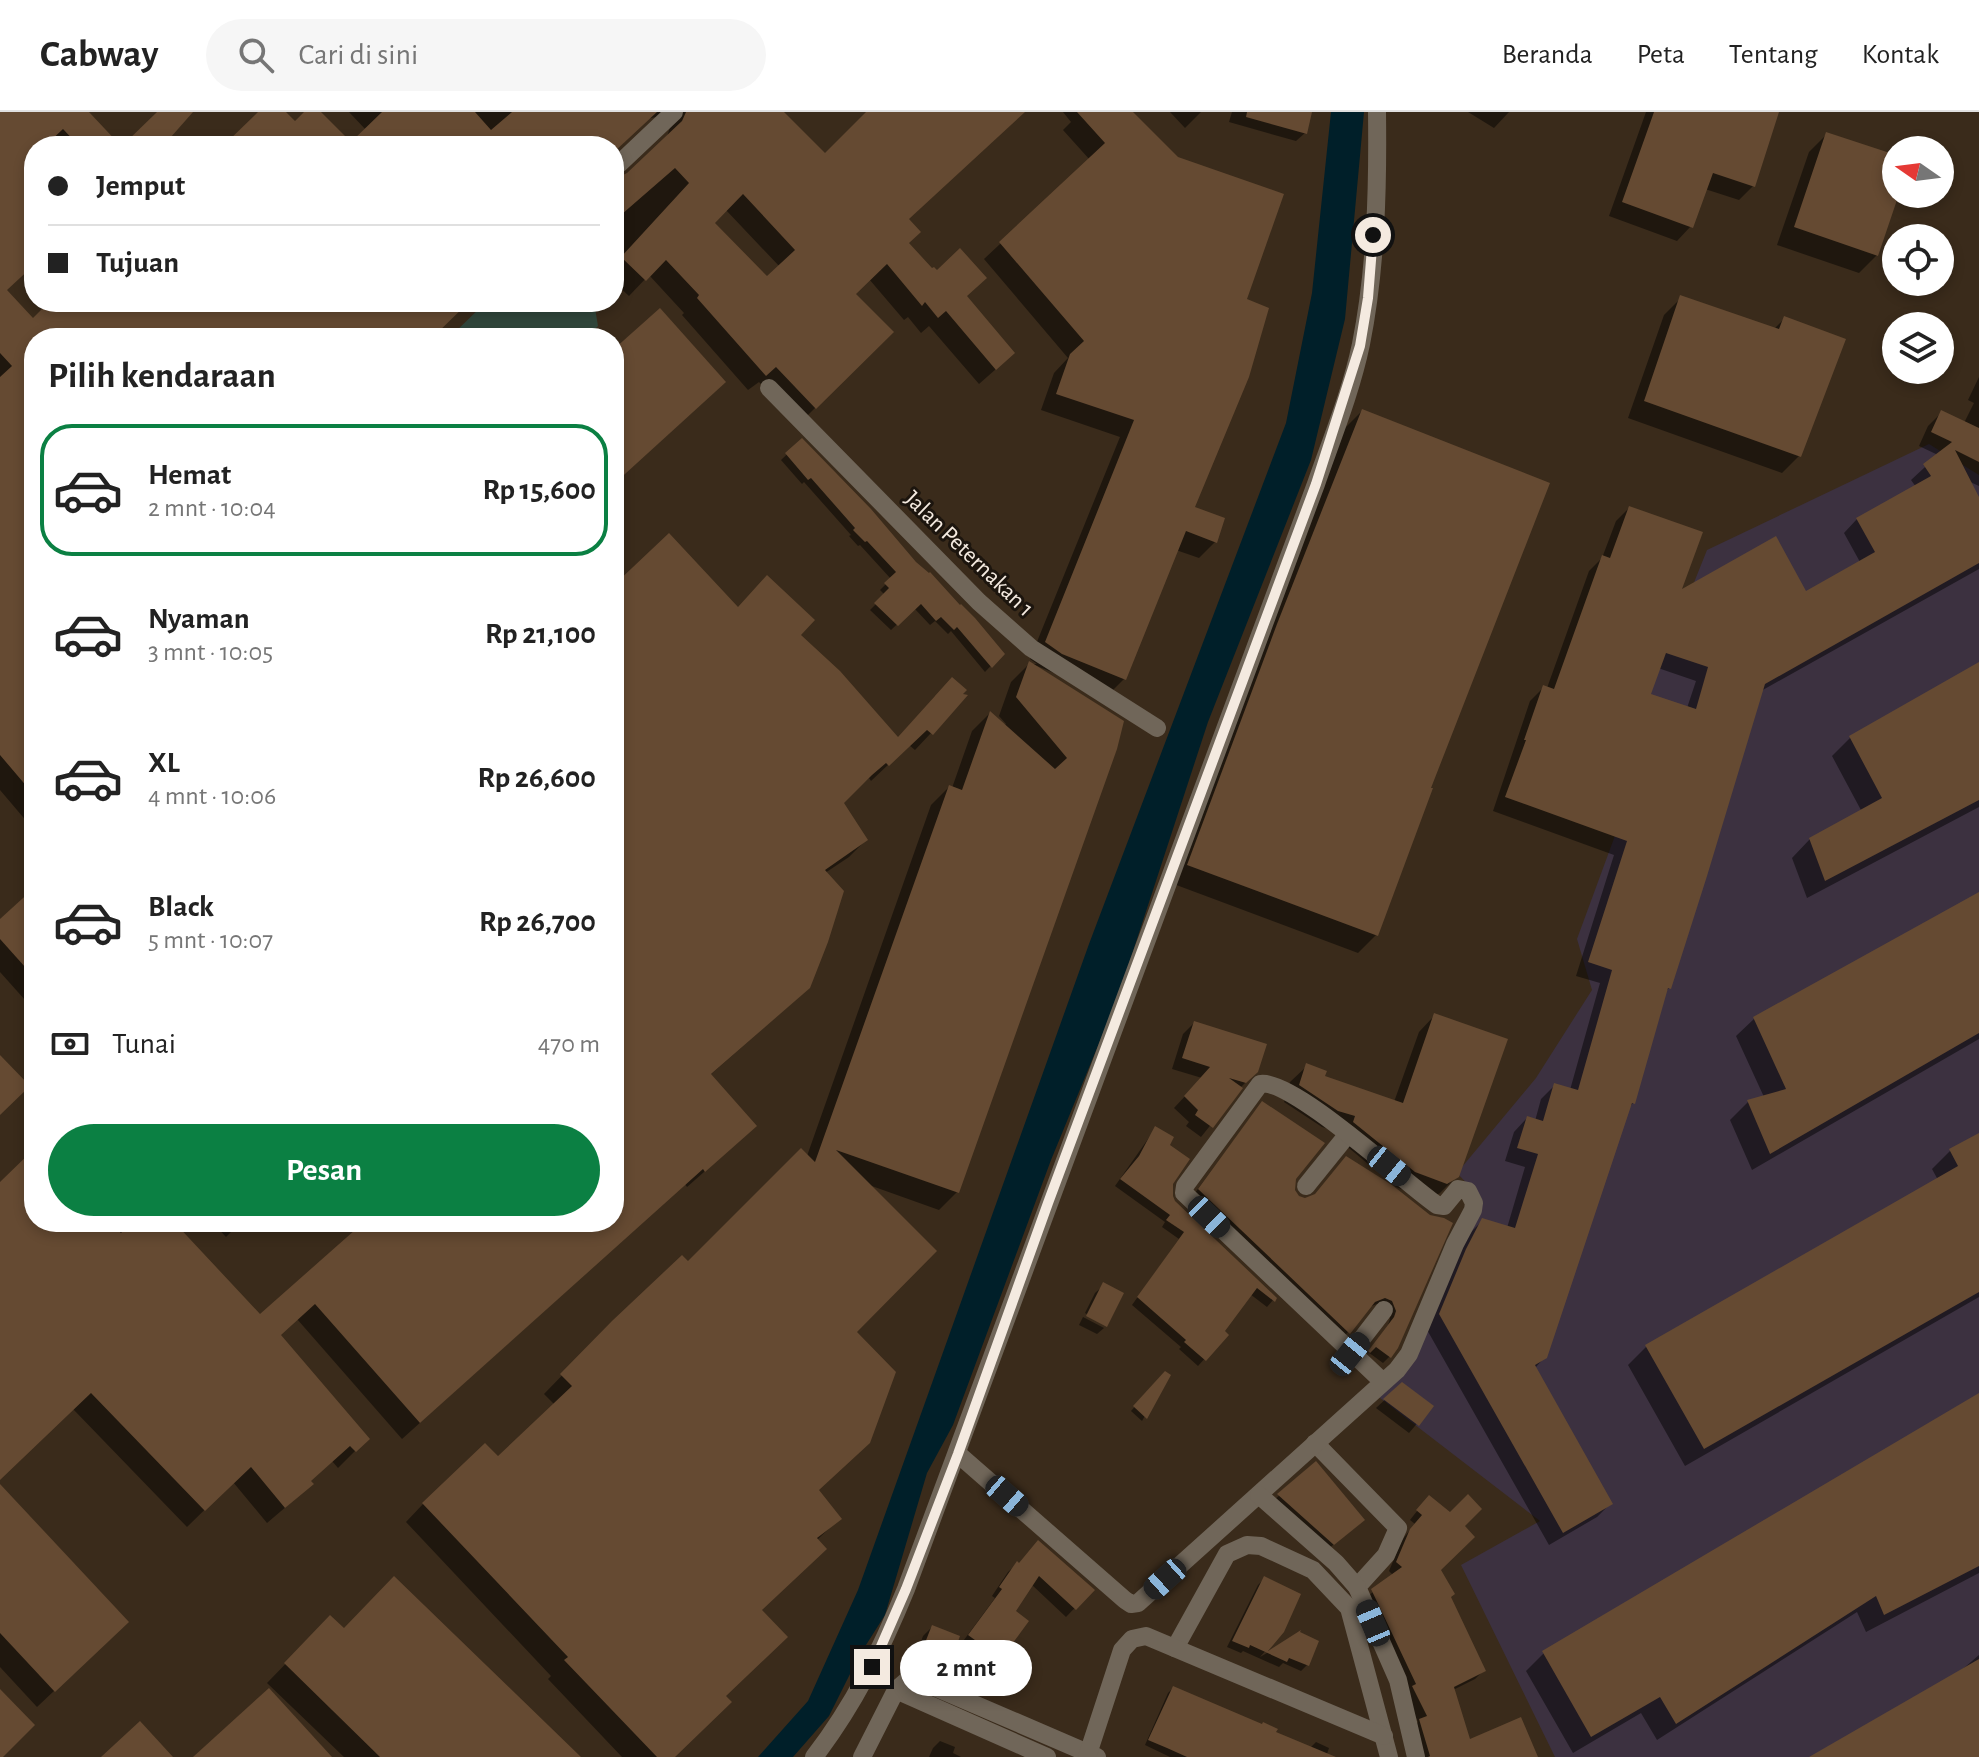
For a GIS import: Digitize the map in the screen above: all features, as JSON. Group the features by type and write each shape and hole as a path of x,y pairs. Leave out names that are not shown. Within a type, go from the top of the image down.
{"street":[{"path":"624,159 674,112"},
{"path":"814,1757 838,1726 881,1649 958,1454 1048,1203 1291,554 1348,391 1368,298 1378,171 1377,112"},
{"name":"Jalan Peternakan 1","path":"769,388 989,611 1031,648 1157,728"},
{"path":"958,1454 1131,1604 1138,1603 1397,1370 1409,1354 1474,1203 1468,1191 1458,1189 1444,1206 1437,1205 1348,1134 1284,1090 1271,1083 1260,1084 1184,1190 1350,1354 1382,1381"},
{"path":"1306,1186 1348,1134"},
{"path":"1350,1354 1384,1310"},
{"path":"1315,1443 1398,1528 1386,1555 1357,1587"},
{"path":"1259,1495 1336,1563 1357,1587 1398,1680 1416,1757"},
{"path":"1175,1648 1227,1554 1247,1545 1261,1546 1313,1570 1349,1608 1389,1757"},
{"path":"862,1757 896,1690 909,1678 1091,1756 1122,1650 1132,1639 1146,1636 1384,1736"},
{"path":"896,1690 1047,1757"}],"shaded area":[{"path":"1929,444 1979,475 1979,1757 1555,1757 1461,1565 1540,1521 1371,1391 1406,1360 1477,1194 1457,1173 1536,1078 1592,990 1577,939 1645,754 1635,730 1707,550"}],"green space":[{"path":"476,312 596,312 598,326 596,328 459,328"}],"water":[{"path":"1331,112 1364,112 1345,319 1311,460 1208,722 1118,997 1051,1160 953,1425 927,1473 885,1615 859,1656 829,1716 793,1757 758,1757 808,1701 858,1590 1089,944 1286,423 1312,293"}],"building":[{"path":"0,112 89,112 112,136 70,136 63,129 56,136 24,136 24,274 7,290 24,312 33,318 39,312 459,312 442,328 24,328 24,783 0,755 0,377 12,366 0,353"},
{"path":"157,112 193,112 172,136 132,136"},
{"path":"258,112 286,112 295,121 304,112 321,112 345,136 233,136"},
{"path":"382,112 475,112 491,130 512,112 657,112 624,143 624,136 357,136"},
{"path":"686,112 784,112 825,153 866,112 1025,112 909,219 921,232 909,243 932,268 937,270 960,248 987,278 967,296 1015,353 996,370 946,311 938,318 925,302 922,306 887,264 856,294 894,332 816,409 776,367 766,376 666,260 646,281 624,260 624,254 689,183 675,168 624,212 624,174 682,121","holes":["743,194 795,250 767,276 715,223"]},
{"path":"1077,112 1133,112 1178,157 1284,194 1247,299 1269,308 1249,377 1195,507 1225,518 1217,543 1186,531 1126,680 1062,654 1045,642 1134,420 1056,394 1070,354 1084,341 999,242 1105,143"},
{"path":"1247,112 1312,112 1307,134 1246,117"},
{"path":"1654,112 1779,112 1755,187 1713,173 1693,228 1622,202"},
{"path":"1826,132 1882,150 1882,208 1894,208 1889,224 1882,224 1882,244 1878,256 1794,227"},
{"path":"1680,295 1779,329 1784,316 1846,339 1801,457 1644,401"},
{"path":"660,308 726,382 624,475 624,340"},
{"path":"1362,409 1550,483 1431,788 1378,936 1187,865"},
{"path":"1941,410 1979,428 1979,462 1955,450 1979,497 1979,563 1765,684 1671,989 1668,988 1635,1104 1632,1103 1547,1358 1535,1365 1613,1504 1563,1533 1439,1314 1482,1218 1515,1228 1538,1154 1517,1148 1527,1116 1543,1121 1554,1083 1578,1090 1612,970 1588,962 1627,841 1505,797 1524,740 1543,685 1554,689 1602,555 1610,558 1629,506 1703,532 1682,589 1776,536 1806,591 1875,552 1856,518 1931,476 1923,464 1952,442 1931,432","holes":["1666,653 1708,667 1696,709 1651,694"]},
{"path":"802,438 871,509 916,562 975,618 1005,654 992,668 957,627 954,630 941,617 936,621 921,604 898,626 874,603 889,588 884,583 896,572 853,530 855,528 811,478 808,480 785,453"},
{"path":"669,533 738,607 767,575 815,620 801,635 840,671 898,737 952,677 967,690 963,694 968,695 933,735 927,730 889,766 886,763 872,775 844,803 868,840 825,870 844,891 810,988 711,1074 757,1126 705,1172 703,1169 420,1423 315,1304 281,1335 370,1439 356,1452 350,1446 311,1481 314,1484 285,1508 251,1467 205,1511 91,1393 0,1480 0,1182 24,1159 24,1232 183,1232 260,1314 353,1232 624,1232 624,576"},
{"path":"1029,661 1124,721 1117,749 959,1193 836,1150 937,1251 857,1332 896,1372 870,1443 819,1490 842,1519 817,1538 827,1549 762,1610 788,1637 726,1696 732,1702 675,1757 657,1757 564,1660 568,1657 422,1503 485,1443 498,1456 572,1386 560,1374 612,1321 682,1255 688,1261 801,1148 815,1162 949,785 962,790 990,711 1055,769 1067,758 1016,697"},
{"path":"1979,662 1979,800 1825,881 1809,838 1882,798 1849,736"},
{"path":"1979,892 1979,1033 1770,1154 1747,1100 1786,1089 1753,1017"},
{"path":"24,897 24,966 0,939 0,919"},
{"path":"1434,1013 1508,1039 1459,1177 1447,1184 1415,1172 1353,1122 1355,1116 1338,1111 1299,1085 1306,1063 1327,1071 1325,1076 1403,1103"},
{"path":"1194,1021 1267,1044 1258,1072 1246,1083 1229,1078 1243,1088 1213,1128 1195,1115 1198,1110 1184,1096 1210,1067 1182,1058"},
{"path":"0,1055 24,1080 24,1092 0,1115"},
{"path":"1262,1101 1325,1143 1296,1179 1295,1190 1299,1196 1305,1198 1315,1194 1346,1156 1392,1185 1430,1215 1453,1223 1391,1358 1376,1347 1370,1353 1368,1351 1394,1317 1396,1311 1392,1301 1385,1298 1375,1302 1350,1334 1198,1189"},
{"path":"1155,1126 1174,1137 1170,1145 1190,1159 1173,1184 1175,1201 1277,1298 1275,1302 1257,1288 1225,1331 1229,1335 1206,1361 1137,1297 1184,1232 1166,1220 1170,1215 1120,1179 1139,1156"},
{"path":"1979,1133 1979,1292 1704,1449 1645,1345 1958,1166 1949,1149"},
{"path":"1103,1282 1124,1293 1107,1327 1086,1316"},
{"path":"1165,1371 1171,1375 1147,1419 1133,1406"},
{"path":"1402,1382 1434,1406 1419,1426 1383,1399"},
{"path":"1979,1393 1979,1566 1884,1615 1876,1596 1676,1724 1660,1697 1591,1737 1542,1651"},
{"path":"1316,1461 1365,1520 1334,1545 1277,1494"},
{"path":"0,1484 129,1622 55,1692 0,1633"},
{"path":"1468,1494 1482,1509 1465,1526 1475,1537 1441,1570 1455,1594 1451,1597 1486,1671 1454,1687 1470,1739 1521,1717 1538,1757 1428,1757 1419,1719 1427,1716 1412,1686 1416,1684 1371,1589 1402,1567 1396,1562 1410,1529 1422,1515 1416,1510 1429,1495 1450,1512"},
{"path":"1038,1540 1095,1590 1076,1610 1039,1576 1016,1611 1029,1621 1001,1659 968,1635 1002,1589 999,1587 1017,1561 1019,1563"},
{"path":"394,1576 581,1757 380,1757 284,1663 330,1615 344,1628"},
{"path":"1264,1576 1301,1594 1284,1632 1268,1651 1301,1630 1319,1641 1309,1666 1289,1658 1287,1662 1250,1645 1249,1648 1232,1641"},
{"path":"932,1625 960,1636 950,1664 921,1653"},
{"path":"1979,1659 1979,1757 1809,1757"},
{"path":"1173,1686 1263,1722 1278,1729 1276,1732 1336,1757 1187,1757 1148,1740"},
{"path":"269,1688 332,1757 193,1757"},
{"path":"0,1689 35,1725 3,1757 0,1757"},
{"path":"140,1721 173,1757 101,1757"}],"route":[{"path":"872,1667 958,1454 1048,1203 1316,484 1360,346 1373,235"}]}
